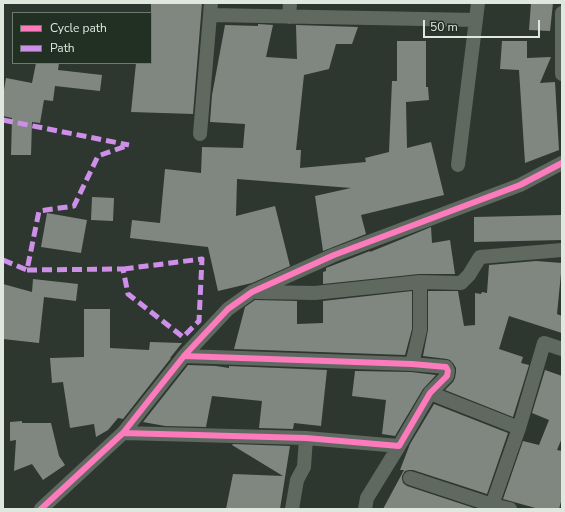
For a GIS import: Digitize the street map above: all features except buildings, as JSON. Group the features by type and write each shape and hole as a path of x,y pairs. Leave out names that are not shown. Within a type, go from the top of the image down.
{"street":[{"path":"458,165 478,3"},
{"path":"200,134 211,9 289,10 476,20"},
{"path":"562,13 562,74"},
{"path":"41,509 123,433 184,356 228,309 252,292 334,255 520,185 562,163"},
{"path":"252,292 315,293 420,282 461,283 469,275 480,257 562,250"},
{"path":"412,364 420,330 420,282"},
{"path":"492,505 519,428 544,343 562,349"},
{"path":"184,356 412,364 446,367 448,371 447,376 430,393 367,498 366,509"},
{"path":"430,393 519,428"},
{"path":"123,433 306,438 399,446"},
{"path":"292,509 297,480 304,467 306,438"},
{"path":"410,478 492,505 510,509"}],"marked path":[{"path":"3,120 129,145"},
{"path":"3,260 27,270 39,211 74,206 98,156 129,145"},
{"path":"27,270 123,269 128,294 183,337 199,321 202,259 123,269"}],"cycle path":[{"path":"41,509 123,433 184,356 228,309 252,292 334,255 520,185 562,163"},
{"path":"123,433 306,438 399,446 430,393 447,376 448,371 446,367 412,364 184,356"}]}
